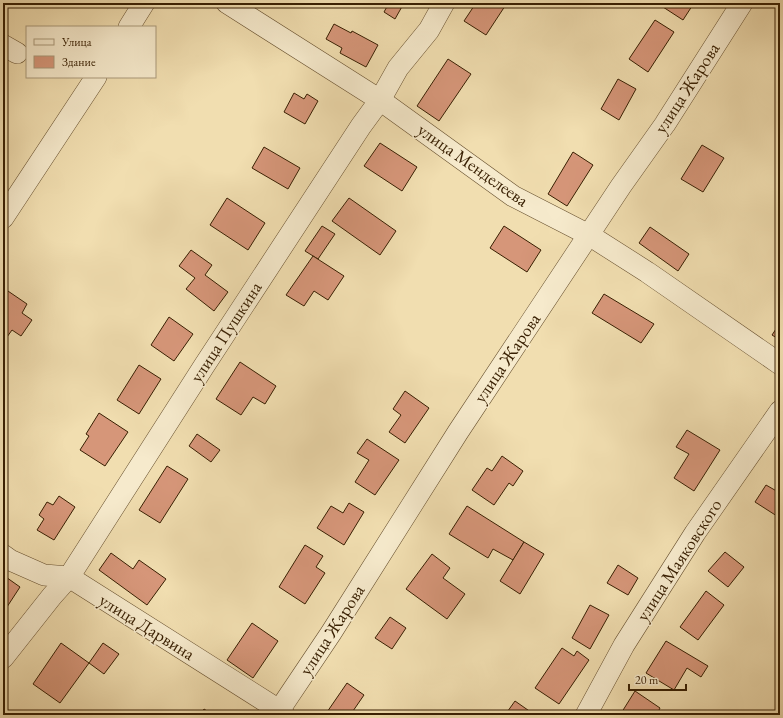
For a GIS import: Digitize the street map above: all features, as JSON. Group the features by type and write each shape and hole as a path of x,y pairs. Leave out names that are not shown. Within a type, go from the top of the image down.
{"street":[{"path":"130,26 144,3"},
{"name":"улица Менделеева","path":"228,3 380,100 513,196 588,235 647,272 780,364"},
{"name":"улица Пушкина","path":"3,658 69,577 208,359 380,100 398,68 429,30 444,3"},
{"name":"улица Жарова","path":"280,714 458,432 588,235 665,124 742,3"},
{"path":"3,218 95,78"},
{"name":"улица Маяковского","path":"586,715 624,645 682,553 780,411"},
{"name":"улица Дарвина","path":"3,555 10,560 44,575 69,577 280,714"}],"building":[{"path":"389,3 404,3 395,19 384,12"},
{"path":"476,3 507,3 486,35 464,21"},
{"path":"665,3 694,3 683,20 663,7"},
{"path":"655,20 674,32 648,72 629,59"},
{"path":"334,24 351,33 352,31 378,45 366,67 340,53 342,48 326,39"},
{"path":"448,59 471,74 439,121 417,106"},
{"path":"618,79 636,89 619,120 601,109"},
{"path":"294,93 304,99 307,94 318,101 305,124 284,112"},
{"path":"380,143 417,167 402,191 364,166"},
{"path":"702,145 724,158 703,192 681,179"},
{"path":"264,147 300,168 288,189 252,168"},
{"path":"573,152 593,165 567,206 548,194"},
{"path":"227,198 265,223 248,250 210,225"},
{"path":"349,198 396,231 380,255 332,221"},
{"path":"322,226 335,234 318,259 305,251"},
{"path":"504,226 541,250 527,272 490,248"},
{"path":"650,227 689,254 678,271 639,243"},
{"path":"191,250 212,265 205,275 228,292 214,311 186,289 195,278 179,266"},
{"path":"313,256 344,276 328,300 314,291 304,306 286,295"},
{"path":"5,289 27,304 22,313 32,320 21,336 12,330 7,337 3,334 3,292"},
{"path":"604,294 654,324 641,343 592,313"},
{"path":"169,317 193,334 174,361 151,345"},
{"path":"780,323 780,340 772,335"},
{"path":"240,362 276,386 265,404 253,397 241,415 216,399"},
{"path":"139,365 161,379 139,414 117,400"},
{"path":"405,391 429,408 405,443 389,432 401,415 393,409"},
{"path":"99,413 128,432 105,466 80,450 89,436 86,434"},
{"path":"687,430 720,450 694,491 674,478 689,454 676,447"},
{"path":"197,434 220,450 211,462 189,446"},
{"path":"367,439 399,460 375,495 355,482 369,460 357,453"},
{"path":"502,456 523,471 513,486 509,483 494,505 472,490 487,468 492,471"},
{"path":"167,466 188,479 160,523 139,510"},
{"path":"766,485 780,493 780,518 755,502"},
{"path":"59,496 75,507 54,540 37,530 44,519 39,515 47,502 53,505"},
{"path":"349,503 364,512 344,545 317,528 331,506 343,513"},
{"path":"467,506 524,542 513,560 493,549 488,558 449,534"},
{"path":"524,542 544,554 520,594 500,581"},
{"path":"305,545 323,556 316,567 325,573 305,604 279,587"},
{"path":"725,552 744,567 728,587 708,571"},
{"path":"111,553 133,569 139,560 166,579 147,605 99,570"},
{"path":"432,554 450,568 443,578 465,594 447,619 406,589"},
{"path":"618,565 638,578 628,595 607,583"},
{"path":"3,575 20,587 5,610 3,608"},
{"path":"706,591 724,605 698,640 680,627"},
{"path":"590,605 609,615 590,649 572,638"},
{"path":"390,617 406,628 392,649 375,638"},
{"path":"252,623 278,641 253,678 227,660"},
{"path":"666,641 708,666 701,677 687,668 674,690 646,673"},
{"path":"61,643 89,663 60,703 33,684"},
{"path":"103,643 119,654 104,674 89,663"},
{"path":"562,648 574,656 577,651 589,660 559,704 535,688"},
{"path":"347,683 364,695 353,711 359,715 325,715"},
{"path":"635,691 660,708 657,714 659,715 620,715"},
{"path":"515,701 535,715 505,715"},
{"path":"204,709 213,715 200,715"}]}
